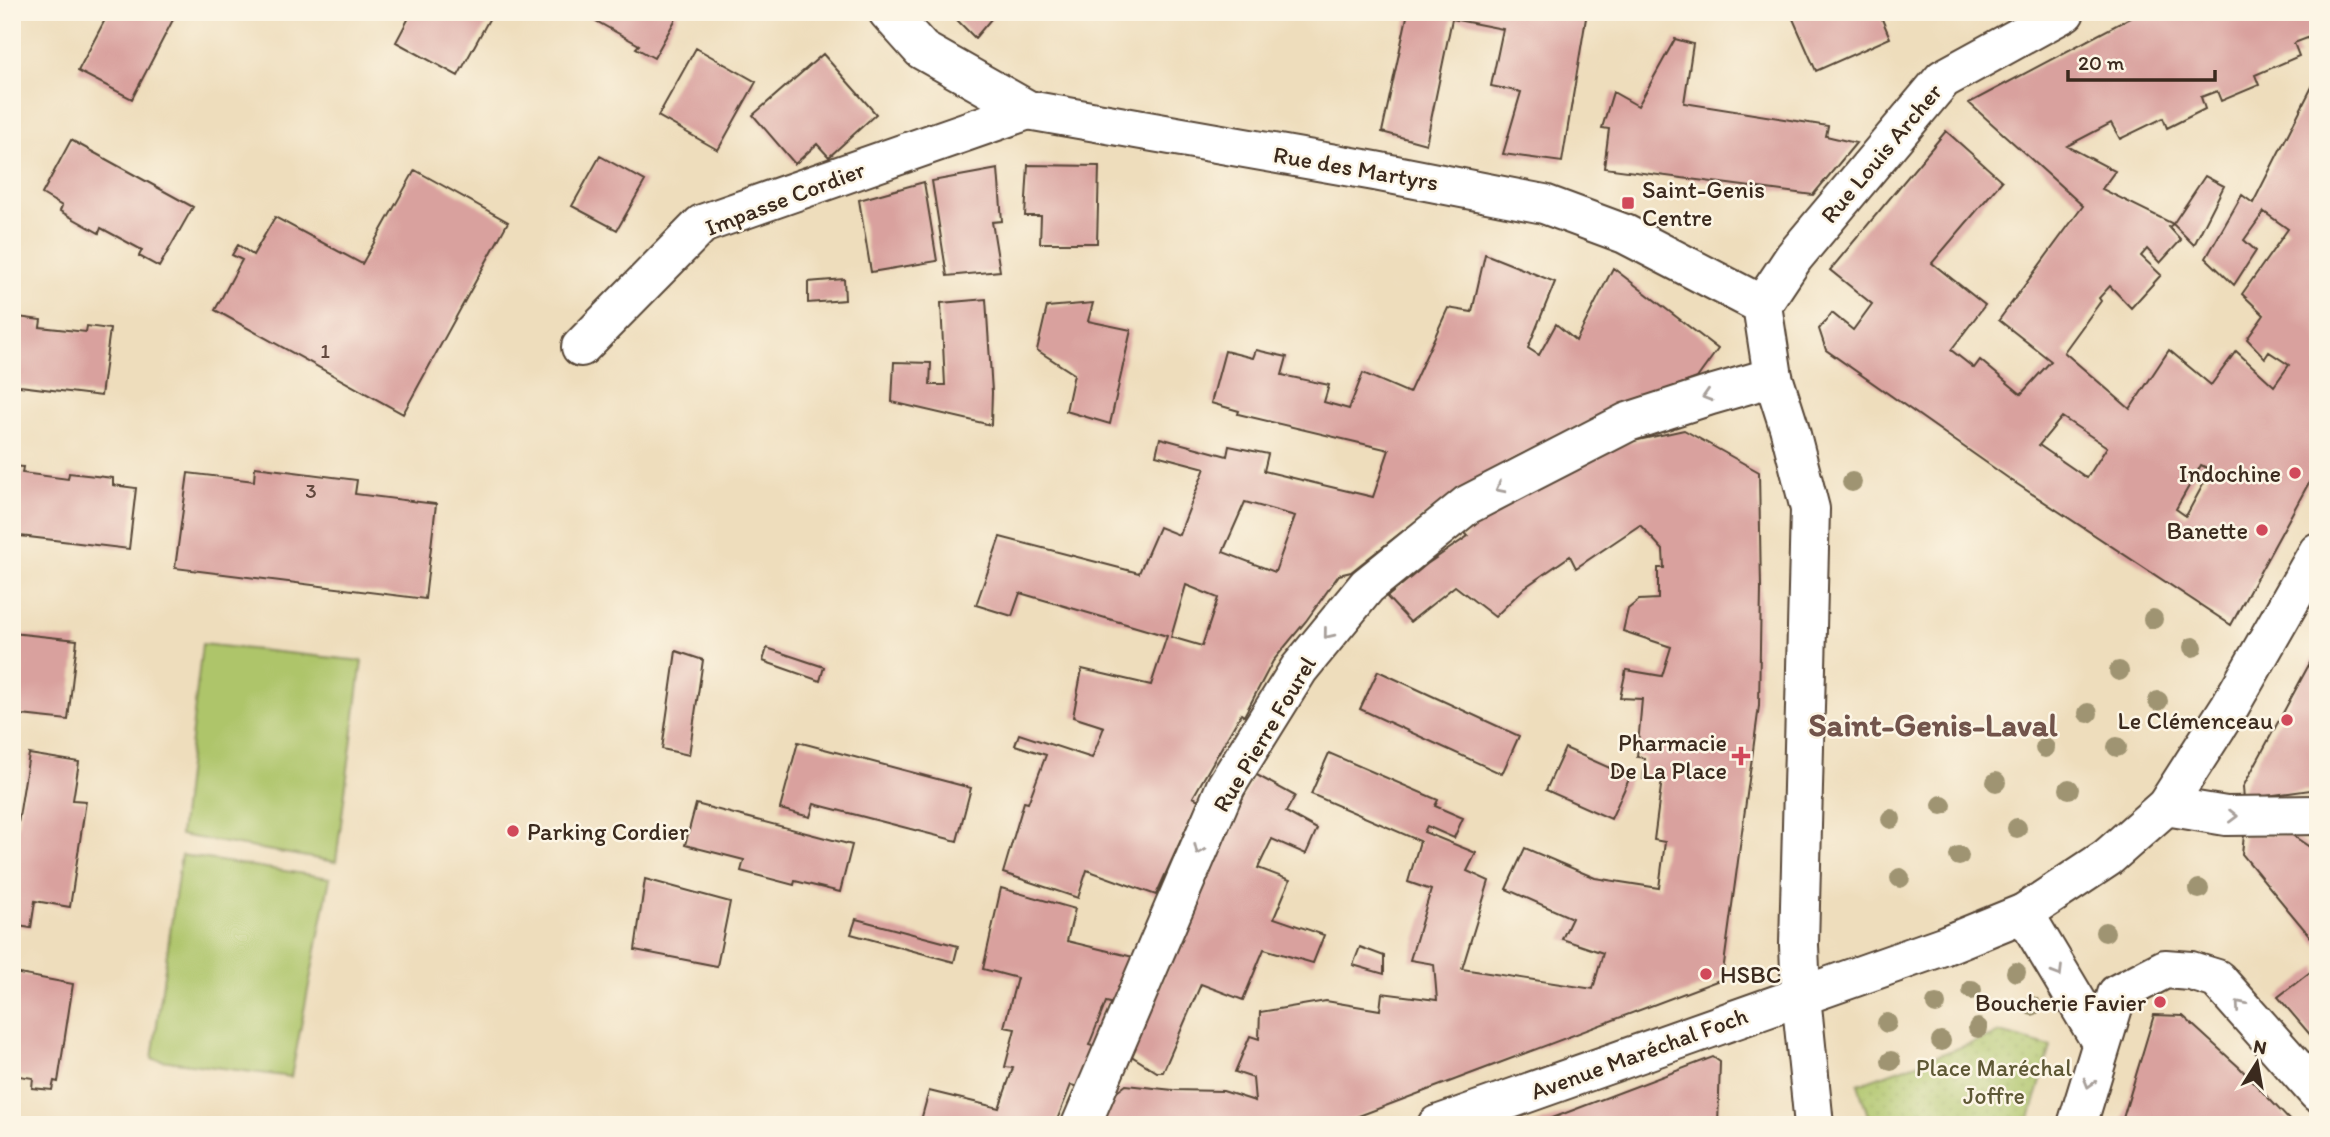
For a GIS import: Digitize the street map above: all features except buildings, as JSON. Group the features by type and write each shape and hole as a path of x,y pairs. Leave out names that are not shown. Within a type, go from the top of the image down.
{"street":[{"name":"Rue des Martyrs","path":"888,12 922,50 1028,110 1544,204 1625,234 1762,305"},
{"name":"Rue Louis Archer","path":"1762,305 1794,257 1943,79 2065,12"},
{"name":"Impasse Cordier","path":"581,347 702,225 1028,110"},
{"path":"1762,305 1773,377 1810,509 1799,945 1801,996 1814,1125"},
{"name":"Rue Pierre Fourel","path":"1081,1125 1226,786 1299,669 1367,586 1467,505 1628,422 1773,377"},
{"name":"Avenue Maréchal Foch","path":"1437,1125 1943,946 2024,913 2107,858 2166,806 2230,706 2318,552"},
{"path":"2166,806 2226,816 2318,815"},
{"path":"2024,913 2101,1042"},
{"path":"2077,1125 2117,994 2165,969 2191,971 2217,979 2318,1093"}],"green space":[{"path":"202,644 362,661 336,862 180,835"},
{"path":"181,855 330,878 291,1077 152,1059"},
{"name":"Place Maréchal Joffre","path":"2000,1033 2051,1047 2028,1125 1871,1125 1858,1084"}],"place":[{"name":"Saint-Genis Centre","path":"1628,203"},
{"name":"Indochine","path":"2295,473"},
{"name":"Banette","path":"2262,530"},
{"name":"Le Clémenceau","path":"2287,720"},
{"name":"Pharmacie De La Place","path":"1741,756"},
{"name":"Parking Cordier","path":"513,831"},
{"name":"HSBC","path":"1706,974"},
{"name":"Boucherie Favier","path":"2160,1002"}],"district":[{"name":"Saint-Genis-Laval","path":"1933,725"}]}
